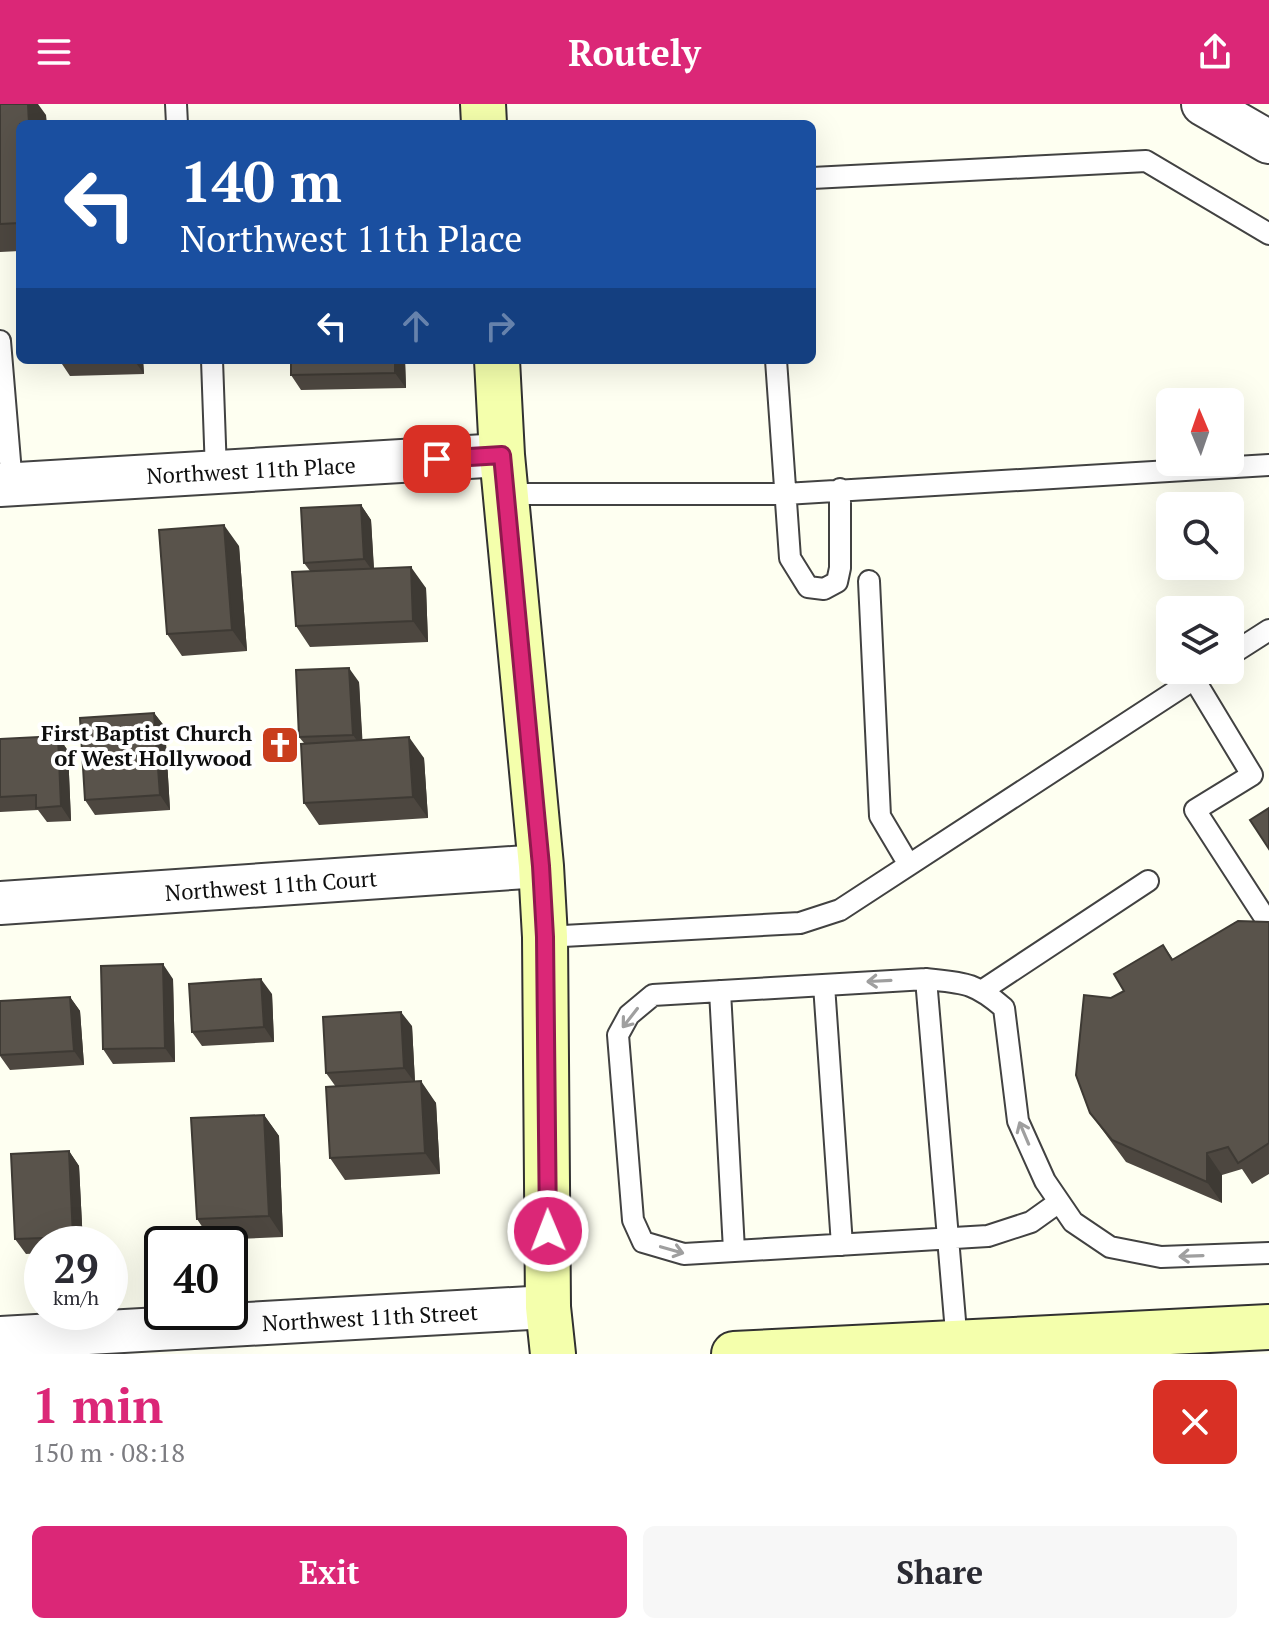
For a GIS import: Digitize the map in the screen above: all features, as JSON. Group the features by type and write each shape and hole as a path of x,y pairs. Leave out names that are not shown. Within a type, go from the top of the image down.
{"street":[{"path":"1203,104 1269,142"},
{"path":"497,364 504,475 545,937 548,1307 553,1354"},
{"name":"Northwest 11th Place","path":"6,485 216,472 504,475"},
{"name":"Northwest 11th Court","path":"0,903 541,866"},
{"name":"Northwest 11th Street","path":"0,1338 548,1307"},
{"path":"734,1354 957,1344 1117,1345 1269,1327"}],"lane":[{"path":"816,178 1146,161 1269,234"},
{"path":"0,341 6,485"},
{"path":"212,364 216,472"},
{"path":"776,364 790,558 808,587 824,589 837,582 840,568 840,489"},
{"path":"504,475 785,494 1269,465"},
{"path":"869,581 880,816 909,865"},
{"path":"1244,646 1269,630"},
{"path":"545,937 800,923 840,910 1186,684"},
{"path":"1206,684 1252,775 1195,810 1267,921"},
{"path":"983,990 1148,881"},
{"path":"926,979 957,1344"},
{"path":"1059,1202 1031,1222 988,1236 684,1254 643,1242 633,1220 618,1035 629,1015 653,995 926,979 967,983 983,990 1004,1008 1018,1121 1045,1181 1073,1222 1110,1247 1161,1257 1269,1253"},
{"path":"824,985 842,1245"},
{"path":"720,991 734,1250"}],"building":[{"path":"0,104 28,104 29,120 16,120 16,223 0,224"},
{"path":"291,364 395,364 395,373 291,375"},
{"path":"361,505 364,559 304,563 301,508"},
{"path":"224,525 232,630 167,634 159,530"},
{"path":"411,567 413,621 296,626 292,572"},
{"path":"349,668 353,735 299,737 296,670"},
{"path":"154,713 160,795 85,800 80,718"},
{"path":"58,736 61,806 36,808 36,795 0,797 0,739"},
{"path":"409,737 413,797 304,803 301,744"},
{"path":"1269,808 1269,849 1250,820"},
{"path":"1238,921 1269,922 1269,1143 1238,1163 1228,1147 1207,1153 1207,1182 1112,1140 1090,1113 1076,1075 1084,995 1111,998 1124,991 1114,974 1163,945 1172,960"},
{"path":"163,964 165,1048 103,1049 101,966"},
{"path":"261,979 264,1027 192,1032 189,984"},
{"path":"70,997 74,1051 0,1055 0,1001"},
{"path":"401,1012 404,1068 326,1073 323,1017"},
{"path":"421,1081 425,1153 330,1158 326,1087"},
{"path":"264,1115 269,1216 197,1219 191,1118"},
{"path":"69,1151 72,1226 24,1226 24,1239 15,1239 11,1154"}],"place":[{"name":"First Baptist Church of West Hollywood","path":"280,745"}],"route":[{"path":"437,459 502,455 541,866 545,937 548,1231"}]}
